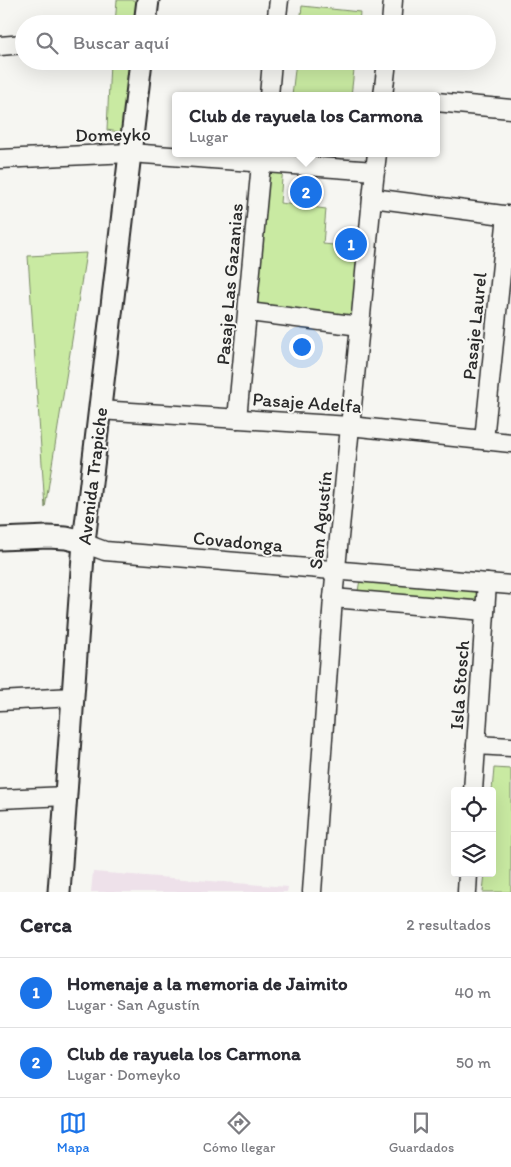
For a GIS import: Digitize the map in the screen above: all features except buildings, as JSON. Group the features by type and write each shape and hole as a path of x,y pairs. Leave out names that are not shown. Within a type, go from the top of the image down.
{"street":[{"path":"146,15 148,0"},
{"path":"277,15 279,0"},
{"path":"392,15 393,0"},
{"path":"0,46 15,45"},
{"name":"Avenida Trapiche","path":"59,892 84,542 140,70"},
{"path":"269,92 271,70"},
{"path":"383,92 386,70"},
{"path":"440,102 511,109 511,105"},
{"name":"Domeyko","path":"0,159 130,153 172,155"},
{"name":"Domeyko","path":"236,157 376,162"},
{"name":"Pasaje Las Gazanias","path":"237,419 262,158"},
{"name":"San Agustín","path":"312,892 333,598 376,162"},
{"path":"372,198 509,216"},
{"name":"Pasaje Laurel","path":"484,440 509,216"},
{"path":"248,312 360,326"},
{"name":"Pasaje Adelfa","path":"99,410 350,426 511,443"},
{"path":"0,539 66,538 84,542"},
{"name":"Covadonga","path":"84,542 105,551 511,585"},
{"name":"Isla Stosch","path":"473,787 487,583"},
{"path":"333,598 485,610"},
{"path":"0,701 73,697"},
{"path":"476,745 511,747"},
{"path":"0,799 66,796"},
{"path":"466,892 468,877"}],"shaded area":[{"path":"93,872 288,887 287,892 91,892"}],"green space":[{"path":"117,0 137,0 135,15 116,15"},
{"path":"302,6 360,12 360,15 301,15"},
{"path":"110,70 129,70 124,133 107,130"},
{"path":"295,70 354,70 351,92 292,92"},
{"path":"263,164 283,166 280,203 326,209 323,244 365,248 358,324 250,310"},
{"path":"86,253 45,508 28,256"},
{"path":"361,574 481,587 480,603 358,591"},
{"path":"494,768 511,769 511,892 483,892 485,877 496,877 496,787 492,787"}],"place":[{"name":"Club de rayuela los Carmona","path":"306,192"},
{"name":"Homenaje a la memoria de Jaimito","path":"351,244"}]}
